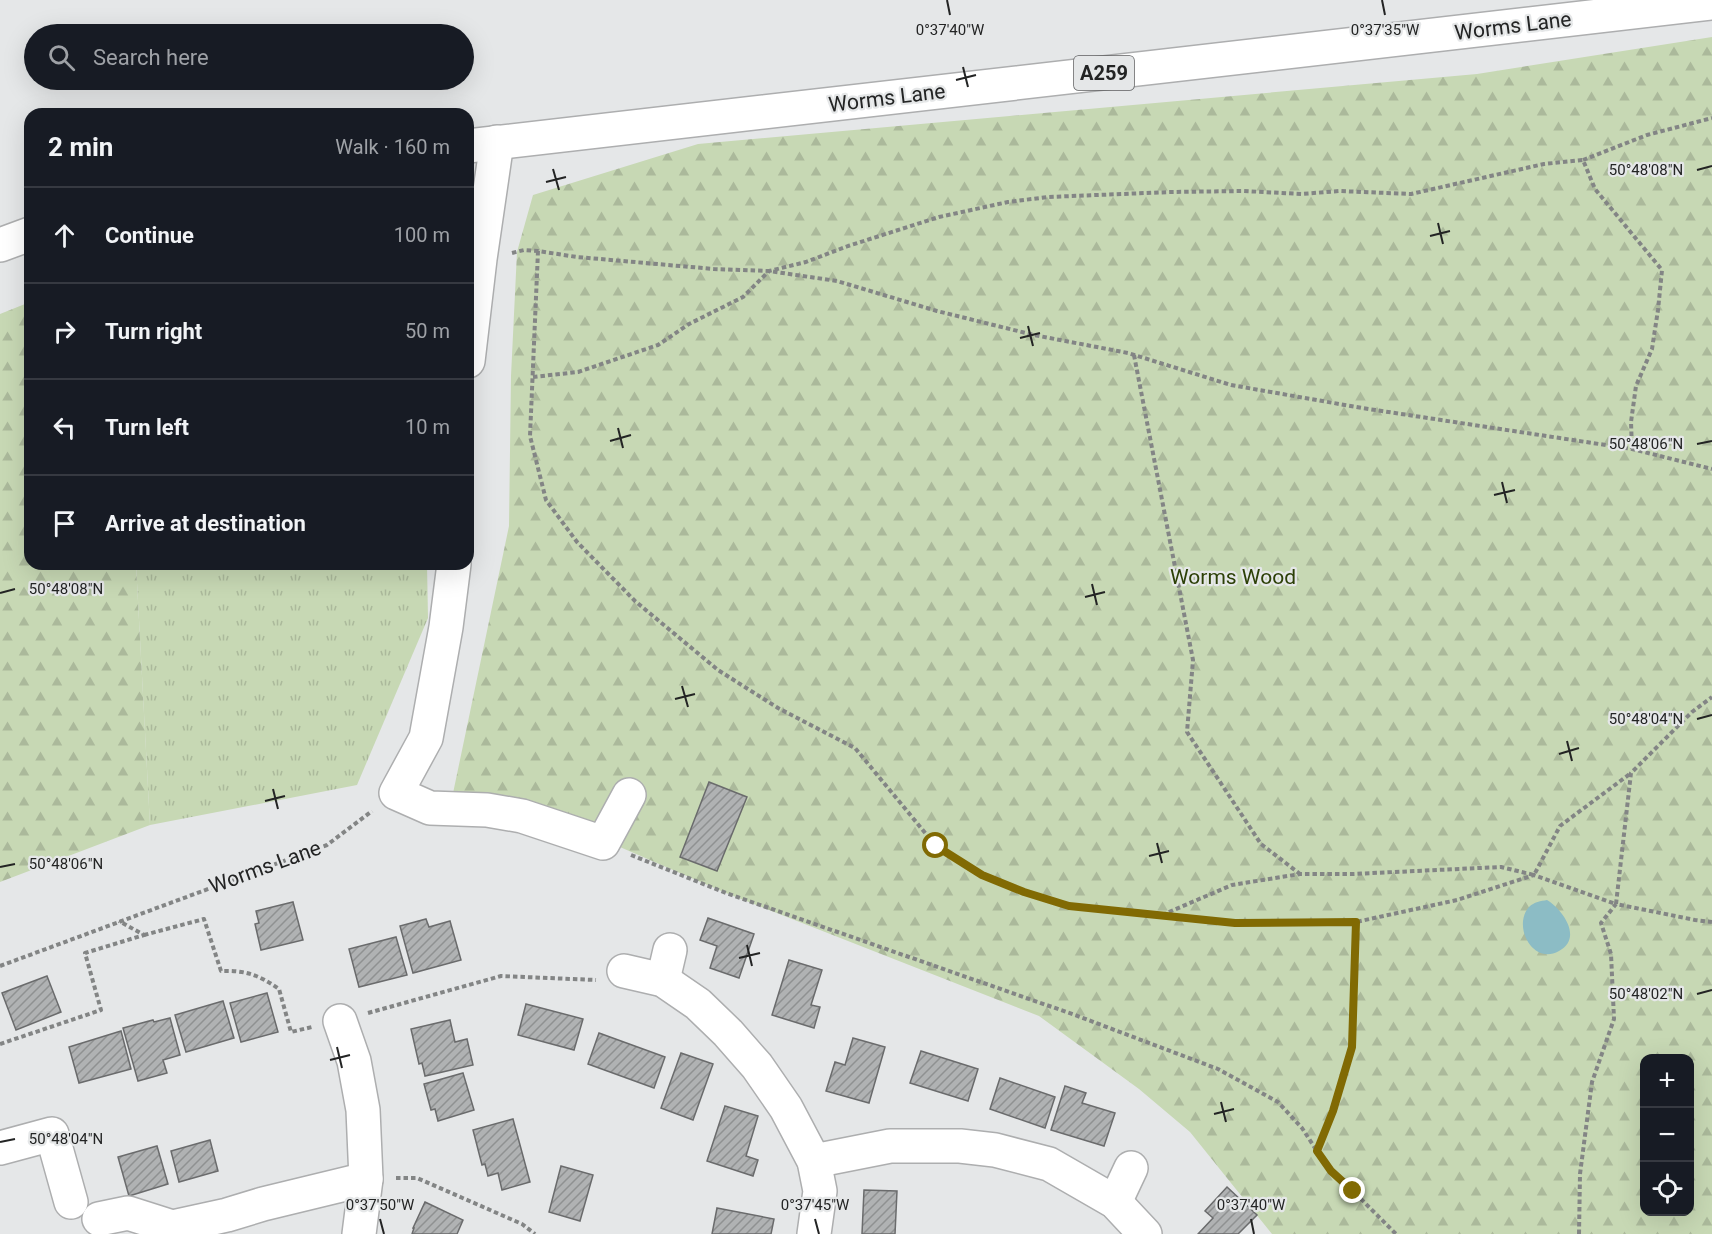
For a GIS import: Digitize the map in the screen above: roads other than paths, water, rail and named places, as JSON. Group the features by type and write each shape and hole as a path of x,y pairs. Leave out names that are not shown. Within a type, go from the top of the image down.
{"street":[{"name":"Worms Lane","path":"474,310 480,259 482,144 1712,3"},
{"path":"0,244 24,236"},
{"path":"453,570 446,627 426,738 396,793 430,808 487,810 522,816 603,843 630,795"},
{"path":"624,971 667,965 698,1004 758,1066 786,1108 814,1161 820,1191 814,1234"},
{"path":"340,1021 354,1061 363,1110 366,1179 360,1234"},
{"path":"0,1148 51,1134 71,1202"},
{"path":"814,1161 890,1146 960,1146 983,1149 1049,1164 1115,1202 1145,1234"},
{"path":"1115,1202 1131,1168"},
{"path":"99,1219 128,1213 172,1227 366,1179"}],"water":[{"path":"1547,900 1559,910 1570,932 1570,939 1566,945 1550,954 1534,949 1524,933 1523,924 1524,915 1529,907"}],"park label":[{"name":"Worms Wood","path":"1233,577"}]}
